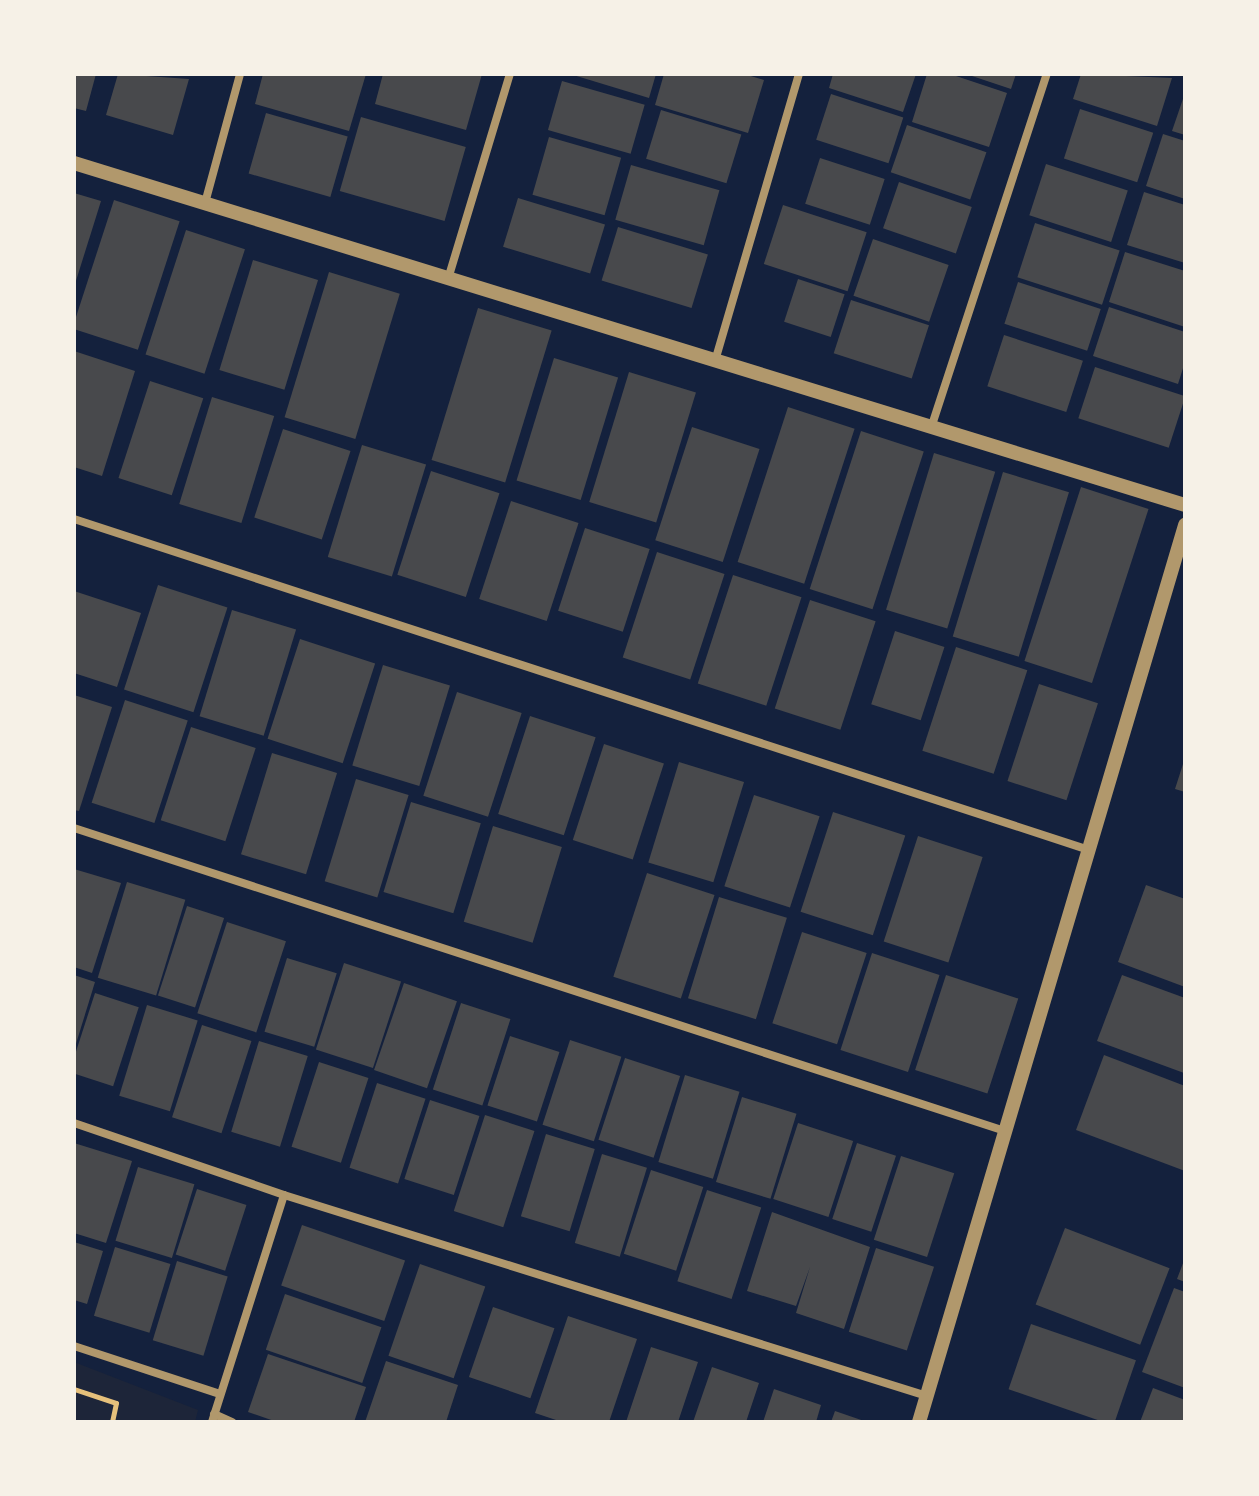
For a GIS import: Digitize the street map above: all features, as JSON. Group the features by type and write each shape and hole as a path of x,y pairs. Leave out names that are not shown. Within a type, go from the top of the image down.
{"street":[{"path":"205,203 240,74"},
{"path":"448,279 510,74"},
{"path":"715,361 799,74"},
{"path":"931,428 1047,74"},
{"path":"74,163 1185,505"},
{"path":"74,519 1090,851"},
{"path":"919,1422 1185,525"},
{"path":"74,828 1005,1131"},
{"path":"74,1123 284,1195 927,1396"},
{"path":"232,1422 213,1418 284,1195"},
{"path":"74,1346 220,1394"}],"path":[{"path":"74,1389 116,1403 112,1422"}],"shaded area":[{"path":"74,1362 198,1410 195,1422 74,1422"}],"building":[{"path":"74,74 96,74 86,111 74,108"},
{"path":"118,74 189,79 173,135 106,115"},
{"path":"263,74 366,74 349,131 255,104"},
{"path":"383,74 482,74 466,130 375,104"},
{"path":"570,74 656,74 649,98"},
{"path":"664,74 744,74 764,80 748,133 655,105"},
{"path":"833,74 916,74 903,112 829,88"},
{"path":"927,74 950,74 1007,93 989,147 912,122"},
{"path":"966,74 1016,74 1011,89"},
{"path":"1081,74 1172,78 1157,126 1073,99"},
{"path":"562,81 645,105 631,154 548,130"},
{"path":"1185,93 1185,135 1172,131"},
{"path":"831,94 903,117 888,163 816,140"},
{"path":"1080,109 1153,133 1137,182 1064,158"},
{"path":"661,110 741,135 726,183 646,159"},
{"path":"266,113 348,136 330,197 249,174"},
{"path":"361,117 466,147 445,221 340,191"},
{"path":"907,125 986,152 970,200 891,172"},
{"path":"1163,134 1185,141 1185,199 1146,186"},
{"path":"549,137 621,158 605,215 532,195"},
{"path":"820,158 885,179 870,225 805,204"},
{"path":"1046,164 1128,191 1111,242 1029,215"},
{"path":"631,165 719,190 704,245 615,220"},
{"path":"899,182 972,207 956,253 883,228"},
{"path":"1144,192 1185,205 1185,263 1127,245"},
{"path":"74,193 101,201 75,284 74,284"},
{"path":"518,198 605,225 590,273 503,247"},
{"path":"114,200 180,221 138,350 74,329"},
{"path":"783,205 867,232 848,291 764,264"},
{"path":"1035,223 1120,251 1102,305 1017,277"},
{"path":"618,227 708,254 692,308 602,281"},
{"path":"186,230 245,249 204,374 146,355"},
{"path":"873,239 949,265 929,322 853,296"},
{"path":"1125,252 1185,271 1185,327 1109,302"},
{"path":"253,260 318,280 284,390 219,370"},
{"path":"329,272 400,294 355,439 285,417"},
{"path":"798,279 845,294 831,337 784,322"},
{"path":"1018,282 1101,309 1087,351 1004,324"},
{"path":"851,300 929,325 912,379 834,353"},
{"path":"1109,307 1185,332 1185,362 1178,384 1093,356"},
{"path":"478,308 552,331 505,483 432,460"},
{"path":"1004,335 1083,361 1066,412 987,386"},
{"path":"74,351 135,371 102,476 74,467"},
{"path":"554,358 618,378 581,500 517,480"},
{"path":"1095,367 1185,396 1169,448 1078,418"},
{"path":"629,372 696,392 656,523 589,502"},
{"path":"150,381 203,398 172,495 118,478"},
{"path":"212,397 274,416 241,523 179,504"},
{"path":"788,407 855,429 804,584 738,562"},
{"path":"692,427 760,449 723,562 655,540"},
{"path":"283,429 351,451 322,539 254,517"},
{"path":"861,431 924,451 872,609 810,589"},
{"path":"362,445 426,465 392,576 328,557"},
{"path":"934,453 995,472 947,629 886,610"},
{"path":"431,471 499,493 466,597 397,575"},
{"path":"1003,472 1069,492 1019,657 953,636"},
{"path":"1081,487 1149,509 1092,683 1024,661"},
{"path":"511,501 579,523 547,621 479,599"},
{"path":"585,528 650,549 623,632 558,611"},
{"path":"657,552 725,574 690,680 623,658"},
{"path":"733,575 801,597 766,706 698,683"},
{"path":"158,585 227,608 193,712 124,690"},
{"path":"74,591 141,613 117,687 74,673"},
{"path":"810,600 876,621 840,730 775,708"},
{"path":"232,610 296,630 264,736 200,716"},
{"path":"895,631 944,647 921,720 871,704"},
{"path":"300,639 375,663 343,763 268,739"},
{"path":"956,647 1027,670 994,774 922,751"},
{"path":"383,665 450,685 419,786 352,765"},
{"path":"1039,684 1098,703 1066,800 1007,781"},
{"path":"457,692 522,713 488,817 423,796"},
{"path":"74,695 112,707 79,811 74,810"},
{"path":"125,700 188,720 154,823 92,803"},
{"path":"530,716 596,737 564,835 498,814"},
{"path":"191,727 256,748 225,841 161,820"},
{"path":"604,744 664,763 633,860 573,840"},
{"path":"272,753 337,773 306,874 241,854"},
{"path":"1185,761 1185,792 1175,789"},
{"path":"679,762 744,782 713,882 648,862"},
{"path":"356,779 409,795 377,897 325,881"},
{"path":"754,795 820,816 790,908 724,886"},
{"path":"411,802 481,823 453,913 384,892"},
{"path":"833,812 905,835 873,935 801,912"},
{"path":"493,826 562,847 533,943 464,922"},
{"path":"918,836 983,857 948,963 884,942"},
{"path":"74,869 121,883 92,973 74,967"},
{"path":"647,873 715,895 681,999 613,977"},
{"path":"127,882 185,900 156,995 98,978"},
{"path":"1146,885 1185,899 1185,987 1118,962"},
{"path":"719,897 787,918 756,1019 688,998"},
{"path":"187,906 224,918 195,1007 158,995"},
{"path":"227,922 286,941 256,1032 197,1013"},
{"path":"802,932 867,953 837,1044 772,1023"},
{"path":"872,953 940,975 908,1072 840,1050"},
{"path":"287,958 337,973 314,1047 264,1032"},
{"path":"344,963 401,982 373,1068 316,1050"},
{"path":"74,975 95,982 75,1047 74,1047"},
{"path":"946,975 1018,998 987,1094 915,1070"},
{"path":"1122,975 1185,998 1184,1073 1097,1041"},
{"path":"404,983 457,1001 427,1088 374,1070"},
{"path":"95,993 139,1007 113,1086 74,1073 74,1058"},
{"path":"461,1003 510,1019 482,1106 433,1090"},
{"path":"147,1005 198,1020 170,1111 119,1096"},
{"path":"202,1025 251,1041 221,1133 172,1117"},
{"path":"510,1036 559,1052 537,1121 487,1105"},
{"path":"570,1040 621,1057 594,1141 542,1125"},
{"path":"259,1041 308,1056 280,1147 231,1132"},
{"path":"1104,1055 1185,1086 1185,1171 1076,1130"},
{"path":"625,1058 680,1076 654,1158 598,1140"},
{"path":"319,1062 368,1078 341,1163 291,1147"},
{"path":"685,1075 740,1092 713,1179 658,1162"},
{"path":"377,1083 426,1099 398,1183 349,1168"},
{"path":"742,1097 797,1114 770,1199 716,1182"},
{"path":"430,1100 479,1116 454,1195 404,1179"},
{"path":"485,1115 534,1131 503,1227 454,1211"},
{"path":"798,1123 853,1141 828,1217 773,1199"},
{"path":"546,1134 595,1149 570,1231 521,1216"},
{"path":"74,1143 132,1161 106,1243 74,1233"},
{"path":"857,1143 896,1156 871,1232 832,1219"},
{"path":"602,1154 647,1168 620,1257 575,1243"},
{"path":"901,1156 954,1173 927,1257 874,1240"},
{"path":"138,1167 194,1184 172,1258 115,1241"},
{"path":"651,1170 703,1187 676,1271 624,1254"},
{"path":"197,1189 246,1205 225,1271 176,1255"},
{"path":"707,1190 761,1208 732,1299 677,1281"},
{"path":"772,1212 870,1247 844,1329 796,1313 810,1267 796,1306 747,1291"},
{"path":"302,1225 405,1260 384,1321 281,1286"},
{"path":"1065,1228 1170,1268 1140,1345 1036,1305"},
{"path":"74,1242 103,1251 87,1304 74,1300"},
{"path":"115,1247 170,1264 149,1333 94,1316"},
{"path":"876,1248 934,1267 907,1351 849,1332"},
{"path":"1185,1258 1185,1282 1177,1279"},
{"path":"177,1261 228,1276 203,1356 153,1340"},
{"path":"420,1264 485,1286 454,1378 388,1356"},
{"path":"1174,1288 1185,1292 1185,1388 1142,1372"},
{"path":"285,1294 381,1327 362,1383 266,1350"},
{"path":"493,1307 554,1328 530,1398 469,1377"},
{"path":"568,1316 637,1339 609,1422 562,1422 535,1413"},
{"path":"1031,1324 1136,1360 1115,1422 1104,1422 1009,1389"},
{"path":"651,1347 698,1362 678,1422 626,1422"},
{"path":"268,1354 366,1387 354,1422 277,1422 248,1412"},
{"path":"386,1361 458,1385 446,1422 365,1422"},
{"path":"712,1367 759,1383 746,1422 693,1422"},
{"path":"1153,1388 1185,1400 1185,1422 1140,1422"},
{"path":"774,1389 821,1405 816,1422 763,1422"},
{"path":"835,1411 867,1422 831,1422"}]}
